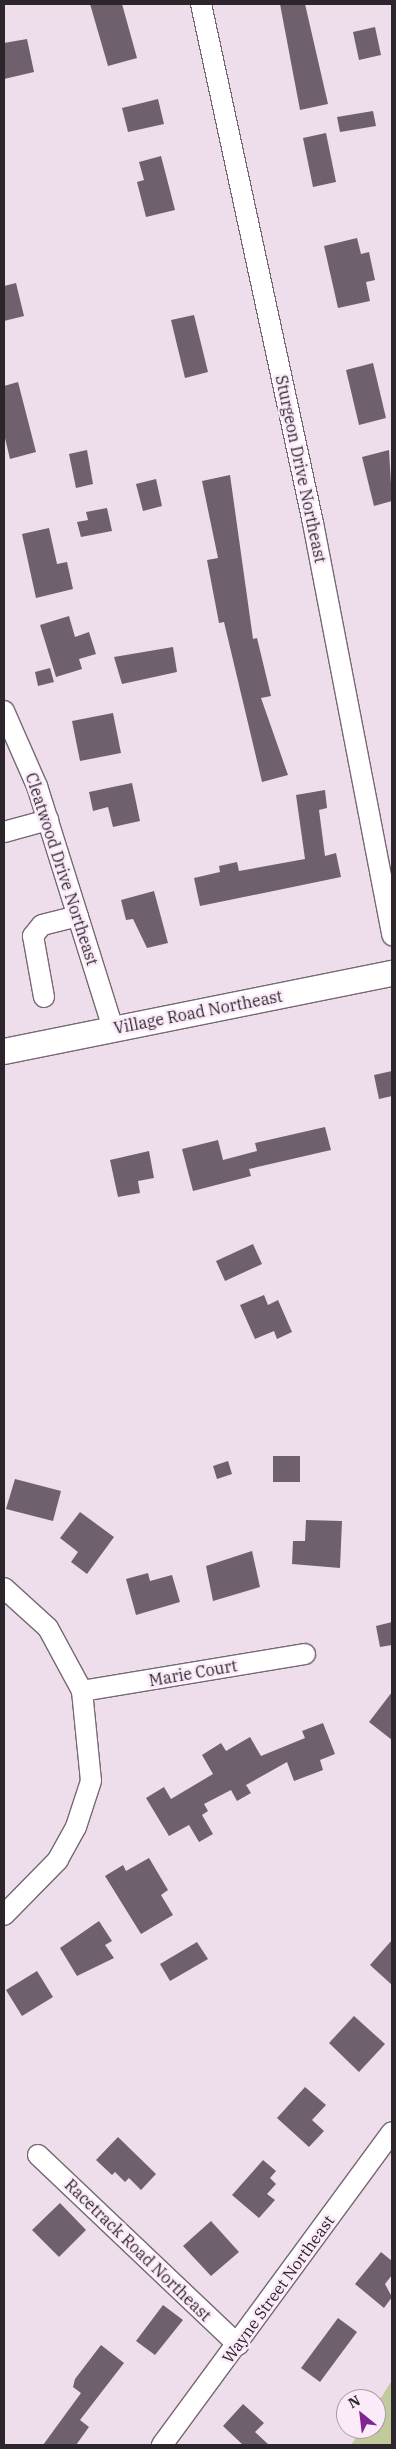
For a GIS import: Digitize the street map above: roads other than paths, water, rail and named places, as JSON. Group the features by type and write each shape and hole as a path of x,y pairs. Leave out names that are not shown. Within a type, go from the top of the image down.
{"main road":[{"name":"Village Road Northeast","path":"4,1051 392,974"}],"street":[{"name":"Sturgeon Drive Northeast","path":"201,4 313,523 392,935"},
{"name":"Cleatwood Drive Northeast","path":"4,711 48,820 113,1029"},
{"path":"4,832 48,820"},
{"path":"44,997 33,936 42,926 78,916"},
{"path":"4,1588 48,1628 82,1691 91,1781 76,1827 58,1860 4,1915"},
{"name":"Marie Court","path":"82,1691 305,1654"},
{"name":"Wayne Street Northeast","path":"162,2445 238,2345 392,2132"},
{"name":"Racetrack Road Northeast","path":"38,2155 238,2345"}]}
